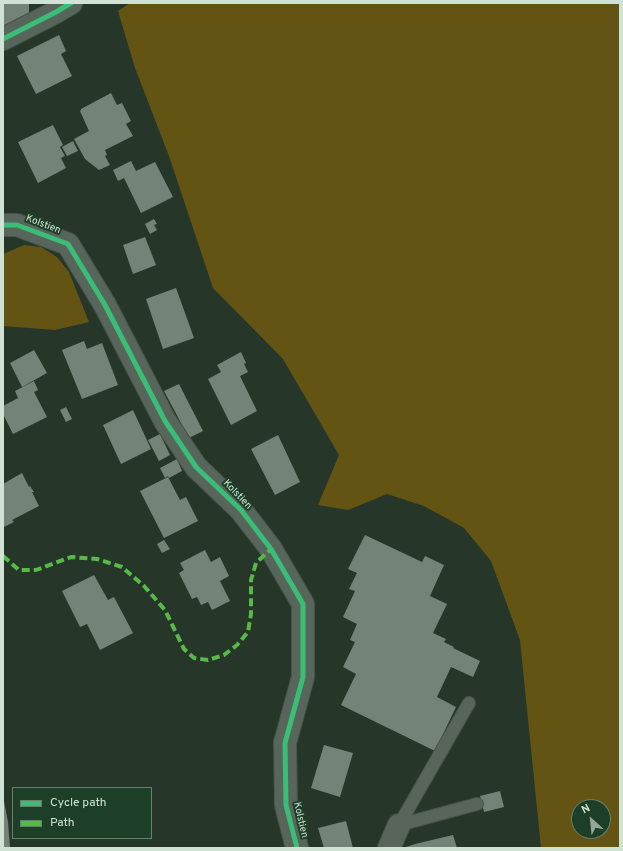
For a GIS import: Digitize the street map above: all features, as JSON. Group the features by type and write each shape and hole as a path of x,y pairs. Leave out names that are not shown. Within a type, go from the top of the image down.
{"street":[{"path":"3,39 71,3"},
{"name":"Kolstien","path":"3,225 17,225 68,244 105,305 165,421 196,467 241,510 271,549 303,604 303,677 285,743 286,805 297,848"},
{"path":"388,848 399,825"}],"lane":[{"path":"399,825 468,703"},
{"path":"399,825 477,804"}],"shaded area":[{"path":"130,3 620,3 620,848 541,848 520,640 491,561 464,528 424,506 387,494 348,510 318,505 339,455 283,359 213,288 169,156 135,68 118,11"},
{"path":"24,245 41,247 57,257 69,272 89,322 55,330 3,326 3,254"}],"building":[{"path":"3,3 29,3 29,17 3,29"},
{"path":"59,35 66,51 61,54 72,76 36,94 17,56"},
{"path":"111,93 117,105 122,103 131,121 126,124 133,136 105,150 107,155 105,156 110,165 99,170 85,159 74,139 89,131 80,111 81,109"},
{"path":"53,125 63,145 60,147 65,156 61,158 66,168 38,183 18,142"},
{"path":"73,141 78,151 67,156 62,147"},
{"path":"131,161 136,171 155,162 173,197 141,213 124,178 118,181 113,170"},
{"path":"154,219 157,224 154,225 157,230 150,234 145,224"},
{"path":"145,237 156,265 133,274 123,245"},
{"path":"176,288 194,338 163,349 146,299"},
{"path":"84,341 87,349 102,343 118,385 82,399 62,350"},
{"path":"34,350 47,373 22,387 10,363"},
{"path":"241,352 248,372 240,376 257,411 231,425 208,379 221,372 217,365"},
{"path":"34,381 38,390 34,392 47,417 13,434 3,414 3,406 18,398 15,391"},
{"path":"179,384 203,431 189,438 164,391"},
{"path":"66,407 72,419 66,422 60,410"},
{"path":"133,410 151,449 121,464 103,425"},
{"path":"160,434 170,455 159,461 148,440"},
{"path":"278,435 300,482 275,495 251,449"},
{"path":"177,459 182,471 169,478 168,476 165,478 160,468"},
{"path":"22,473 29,487 30,486 34,492 32,492 39,506 12,520 14,522 4,527 3,484"},
{"path":"168,477 180,500 186,497 198,521 164,538 140,491"},
{"path":"365,535 422,562 425,556 444,565 430,596 447,604 433,633 446,639 444,642 454,647 453,648 480,661 473,677 451,667 437,697 456,707 435,751 341,705 356,674 343,667 355,642 350,640 357,624 343,617 355,591 349,589 357,573 348,569"},
{"path":"164,540 170,549 162,553 157,544"},
{"path":"205,550 211,562 220,557 229,576 220,581 230,601 212,610 208,602 201,605 197,597 192,599 179,573 184,570 180,563"},
{"path":"94,575 108,600 114,597 133,633 100,650 87,624 80,627 62,591"},
{"path":"324,745 353,753 340,797 311,788"},
{"path":"500,791 504,807 484,812 480,796"},
{"path":"3,796 8,822 10,848 3,848"},
{"path":"346,821 353,848 324,848 318,828"},
{"path":"453,835 457,848 403,848 415,844"}],"marked path":[{"path":"3,556 19,570 36,570 71,557 97,559 122,567 144,586 165,610 184,649 194,658 208,660 224,655 237,645 248,632 251,614 251,580 256,563 271,549"}],"cycle path":[{"path":"3,39 71,3"},
{"path":"3,225 17,225 68,244 105,305 165,421 196,467 241,510 271,549 303,604 303,677 285,743 286,805 297,848"}]}
